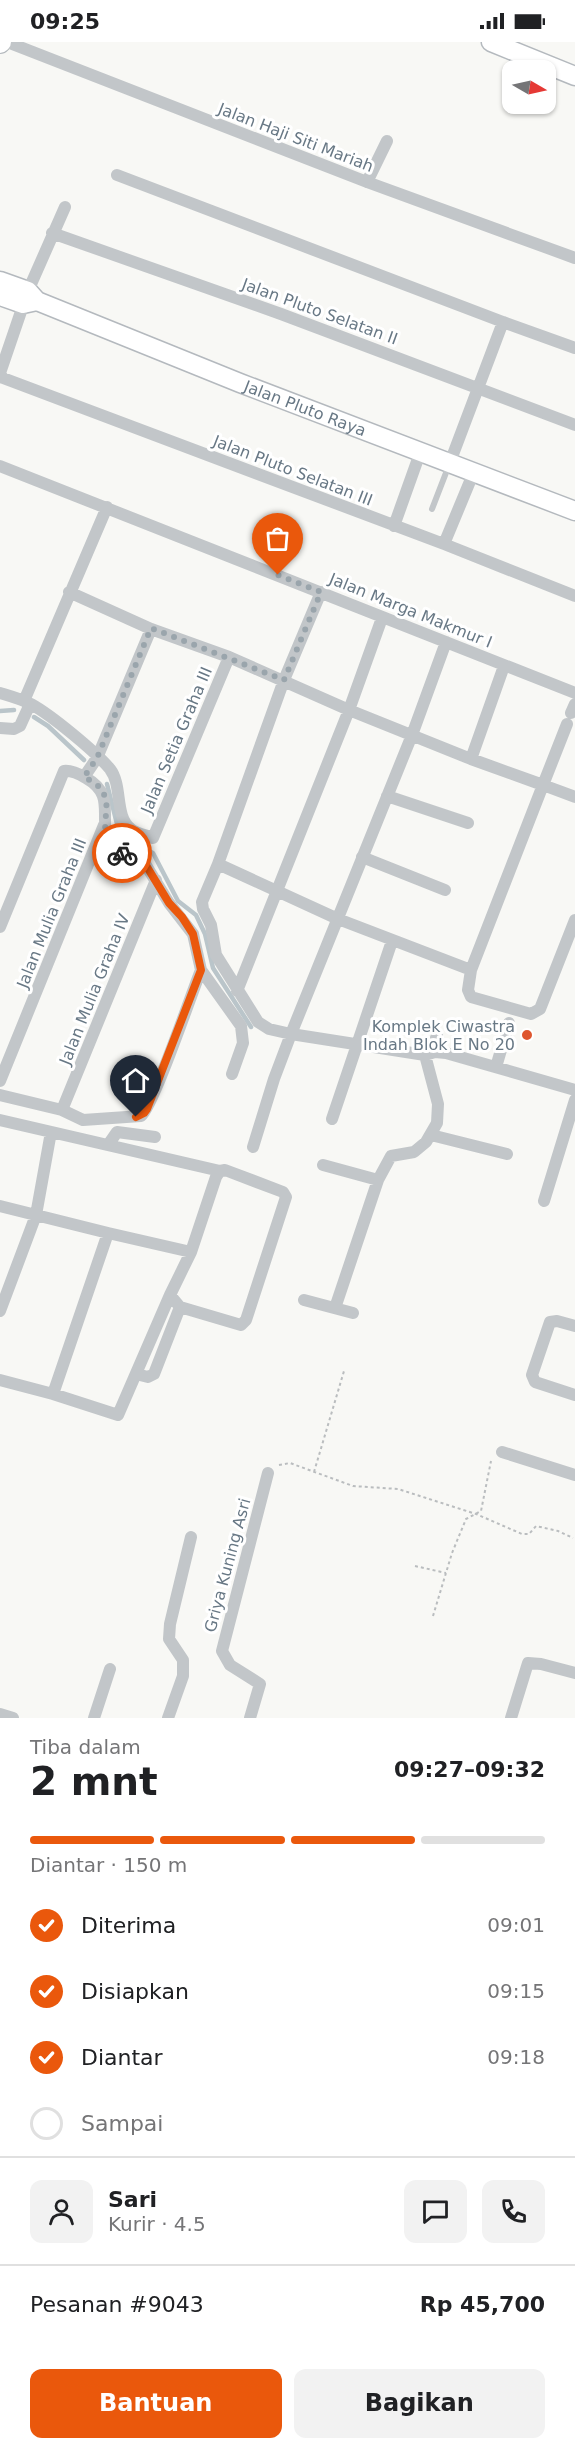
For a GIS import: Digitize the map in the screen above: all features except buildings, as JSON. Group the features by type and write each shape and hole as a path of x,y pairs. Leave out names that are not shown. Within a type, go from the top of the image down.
{"street":[{"name":"Jalan Haji Siti Mariah","path":"7,42 367,182 575,258"},
{"path":"491,42 575,76"},
{"path":"367,182 387,141"},
{"path":"117,175 575,348"},
{"path":"29,298 52,233 64,207"},
{"name":"Jalan Pluto Selatan II","path":"52,233 281,314 575,425"},
{"name":"Jalan Pluto Raya","path":"0,281 29,298 240,384 575,512"},
{"name":"Jalan Pluto Raya","path":"0,296 29,298"},
{"name":"Jalan Pluto Selatan III","path":"29,298 0,374 3,378 444,544 575,596"},
{"path":"449,465 503,322"},
{"path":"394,526 420,453"},
{"name":"Jalan Marga Makmur I","path":"0,466 575,693"},
{"path":"444,544 473,474"},
{"path":"0,728 14,729 20,726 69,592 107,507"},
{"path":"69,592 151,628 284,680 349,710 471,759 575,797"},
{"path":"321,592 284,680 218,864 202,902 211,925 216,955 258,1022 269,1029 428,1054 446,1053 575,1090"},
{"path":"237,991 349,710 382,618"},
{"path":"84,777 97,758 151,628"},
{"path":"253,1147 291,1034 412,735 446,642"},
{"name":"Jalan Setia Graha III","path":"97,758 110,770 127,825 133,831 153,838 229,657"},
{"path":"471,759 504,666"},
{"path":"0,693 27,702 68,732 97,758"},
{"path":"571,714 471,970 468,990 471,997 531,1014 536,1013 540,1009 575,920"},
{"path":"0,927 64,771 84,777 101,789 106,805 106,836 112,846 125,855 144,862 169,903 193,934 201,970 241,1026 243,1043 232,1074"},
{"path":"387,796 468,823"},
{"name":"Jalan Mulia Graha III","path":"0,1081 105,824"},
{"path":"362,857 445,890"},
{"path":"218,864 338,919 471,970"},
{"name":"Jalan Mulia Graha IV","path":"62,1110 156,880"},
{"path":"332,1119 393,941"},
{"path":"0,1095 62,1110 82,1120 136,1117 144,1113 201,970"},
{"path":"496,1067 509,1023"},
{"path":"335,1308 378,1179 391,1156 414,1152 431,1135 437,1123 438,1104 428,1054 437,1035"},
{"path":"544,1202 575,1100"},
{"path":"0,1120 220,1171 225,1170 283,1192 286,1197 244,1324 180,1307 170,1295"},
{"path":"0,1311 36,1215 51,1132"},
{"path":"108,1145 117,1132 155,1137"},
{"path":"431,1135 507,1154"},
{"path":"323,1165 378,1179"},
{"path":"0,1380 118,1415 190,1252 220,1171"},
{"path":"0,1206 190,1252"},
{"path":"53,1394 108,1233"},
{"path":"304,1300 353,1313"},
{"path":"136,1374 148,1377 154,1374 180,1307"},
{"path":"575,1326 553,1321 548,1327 532,1375 533,1379 541,1384 575,1395"},
{"path":"502,1452 575,1475"},
{"name":"Griya Kuning Asri","path":"250,1718 260,1684 230,1665 222,1651 268,1473"},
{"path":"168,1718 183,1676 183,1660 169,1640 170,1624 191,1537"},
{"path":"511,1718 528,1663 541,1664 575,1674"},
{"path":"94,1718 110,1669"},
{"path":"0,1714 13,1718"}],"lane":[{"path":"432,509 449,465"}],"path":[{"path":"314,1472 344,1371"},
{"path":"433,1616 466,1519 481,1510 492,1456 496,1451 502,1452"},
{"path":"268,1473 273,1466 290,1463 353,1486 398,1489 476,1514 522,1534 529,1534 536,1526 558,1531 573,1538"},
{"path":"415,1566 446,1573"}],"waterway":[{"path":"0,711 14,710"},
{"path":"34,717 48,726 84,760"},
{"path":"107,784 119,832 130,842 153,853 178,901 196,915 205,934 213,968 251,1027"}],"way so far":[{"path":"122,853 108,842 106,836 106,805 101,789 84,777 95,763 151,628 284,680 321,592 278,575"}],"place":[{"name":"Komplek Ciwastra Indah Blok E No 20","path":"527,1035"}],"route":[{"path":"122,853 144,862 169,903 182,917 193,934 201,970 147,1109 141,1116 136,1117"}]}
